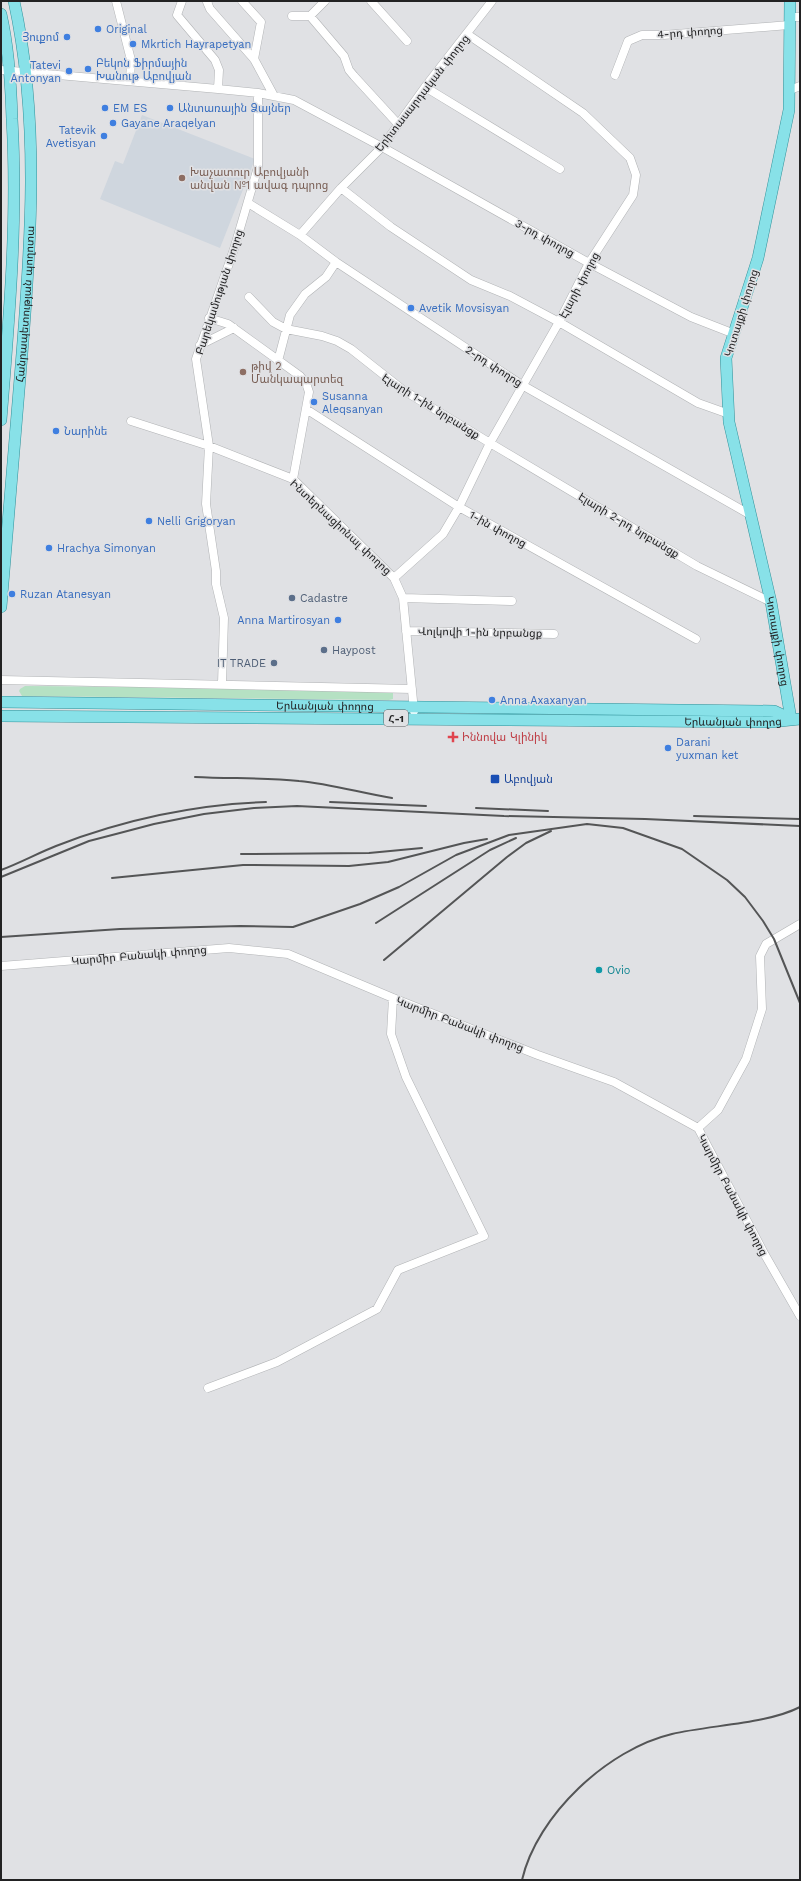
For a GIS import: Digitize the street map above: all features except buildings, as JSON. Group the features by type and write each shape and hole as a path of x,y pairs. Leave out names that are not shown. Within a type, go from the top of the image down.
{"main road":[{"name":"Հանրապետության պողոտա","path":"1,607 28,281 30,163 27,72 14,1"},
{"name":"Կոտայքի փողոց","path":"790,1 793,20 795,88 758,258 732,333 726,358 729,414 749,514 771,602 796,719"},
{"name":"Հանրապետության պողոտա","path":"1,14 6,34 6,71 15,163 12,279 1,420"},
{"name":"Երևանյան փողոց","path":"1,702 774,711 796,719"},
{"name":"Երևանյան փողոց","path":"1,716 414,718 763,722 796,719"}],"street":[{"path":"116,1 131,60 130,81"},
{"path":"182,1 177,15 215,60 219,70 218,89"},
{"path":"208,1 207,2 210,9 254,59 274,96"},
{"path":"242,1 261,22 254,59"},
{"path":"292,16 310,16 325,1"},
{"path":"370,1 407,41"},
{"name":"Երիտասարդական փողոց","path":"300,235 341,188 382,147 425,87 492,1"},
{"path":"310,16 344,56 349,70 398,124"},
{"name":"4-րդ փողոց","path":"615,75 628,41 642,35 663,35 793,20"},
{"name":"Էլարի փողոց","path":"394,578 443,534 459,507 490,444 522,385 559,322 589,263 633,195 636,175 630,158 583,113 467,34"},
{"name":"3-րդ փողոց","path":"6,71 258,93 294,100 382,147 589,263 691,317 732,333"},
{"path":"425,87 560,169"},
{"name":"Բարեկամության փողոց","path":"222,684 224,618 216,584 216,571 206,504 209,446 196,359 234,249 258,167 258,93"},
{"path":"341,188 390,226 471,280 510,296 559,322 698,403 729,414"},
{"name":"2-րդ փողոց","path":"248,203 300,235 336,262 522,385 749,514"},
{"path":"278,361 290,315 305,294 326,277 336,262"},
{"path":"249,297 273,322 286,329"},
{"path":"209,318 219,320 234,328 300,376 306,383 308,392 306,409 293,479"},
{"path":"200,345 234,328"},
{"name":"Էլարի 1-ին նրբանցք","path":"286,329 322,336 351,349 403,390 490,444"},
{"name":"1-ին փողոց","path":"306,409 459,507 696,638"},
{"name":"Ինտերնացիոնալ փողոց","path":"131,421 209,446 293,479 394,578 402,598 414,718"},
{"name":"Էլարի 2-րդ նրբանցք","path":"490,444 697,566 771,602"},
{"path":"402,598 512,601"},
{"name":"Վոլկովի 1-ին նրբանցք","path":"406,631 554,634"},
{"path":"1,680 412,689"},
{"path":"698,1128 718,1110 746,1059 762,1009 760,956 766,944 800,924"},
{"name":"Կարմիր Բանակի փողոց","path":"1,966 229,948 288,954 393,998 538,1055 614,1082 698,1128 765,1255 800,1316"},
{"path":"208,1388 277,1362 377,1309 398,1270 484,1236 406,1077 391,1034 393,998"}],"shaded area":[{"path":"142,115 255,159 220,248 100,199 115,161 123,164"}],"green space":[{"path":"25,686 387,689 393,692 393,699 22,696 19,691"}],"railway":[{"path":"195,777 299,781 323,784 392,798"},
{"path":"1,870 56,846 107,828 133,821 213,806 266,802"},
{"path":"330,802 426,806"},
{"path":"1,877 89,841 154,824 204,814 254,808 297,806 504,816 645,819 800,826"},
{"path":"476,808 548,811"},
{"path":"694,816 800,819"},
{"path":"1,937 120,929 240,926 293,927 360,904 399,887 456,855 509,835 587,824 623,828 682,849 727,880 745,897 774,939 800,1003"},
{"path":"384,960 507,857 526,843 551,831"},
{"path":"376,923 490,850 516,838"},
{"path":"112,878 243,865 349,866 388,862 464,843 487,839"},
{"path":"241,854 369,853 422,848"},
{"path":"522,1880 530,1856 543,1832 559,1809 579,1788 600,1770 624,1754 648,1742 672,1734 755,1721 787,1713 800,1707"}],"place":[{"name":"Original","path":"98,29"},
{"name":"Յուքոմ","path":"67,37"},
{"name":"Mkrtich Hayrapetyan","path":"133,44"},
{"name":"Բեկոն Ֆիրմային Խանութ Աբովյան","path":"88,69"},
{"name":"Tatevi Antonyan","path":"69,71"},
{"name":"EM ES","path":"105,108"},
{"name":"Անտառային Ձայներ","path":"170,108"},
{"name":"Gayane Araqelyan","path":"113,123"},
{"name":"Tatevik Avetisyan","path":"104,136"},
{"name":"Խաչատուր Աբովյանի անվան №1 ավագ դպրոց","path":"182,178"},
{"name":"Avetik Movsisyan","path":"411,308"},
{"name":"թիվ 2 Մանկապարտեզ","path":"243,372"},
{"name":"Susanna Aleqsanyan","path":"314,402"},
{"name":"Նարինե","path":"56,431"},
{"name":"Nelli Grigoryan","path":"149,521"},
{"name":"Hrachya Simonyan","path":"49,548"},
{"name":"Ruzan Atanesyan","path":"12,594"},
{"name":"Cadastre","path":"292,598"},
{"name":"Anna Martirosyan","path":"338,620"},
{"name":"Haypost","path":"324,650"},
{"name":"IT TRADE","path":"274,663"},
{"name":"Anna Axaxanyan","path":"492,700"},
{"name":"Իննովա Կլինիկ","path":"453,737"},
{"name":"Darani yuxman ket","path":"668,748"},
{"name":"Աբովյան","path":"495,779"},
{"name":"Ovio","path":"599,970"}]}
